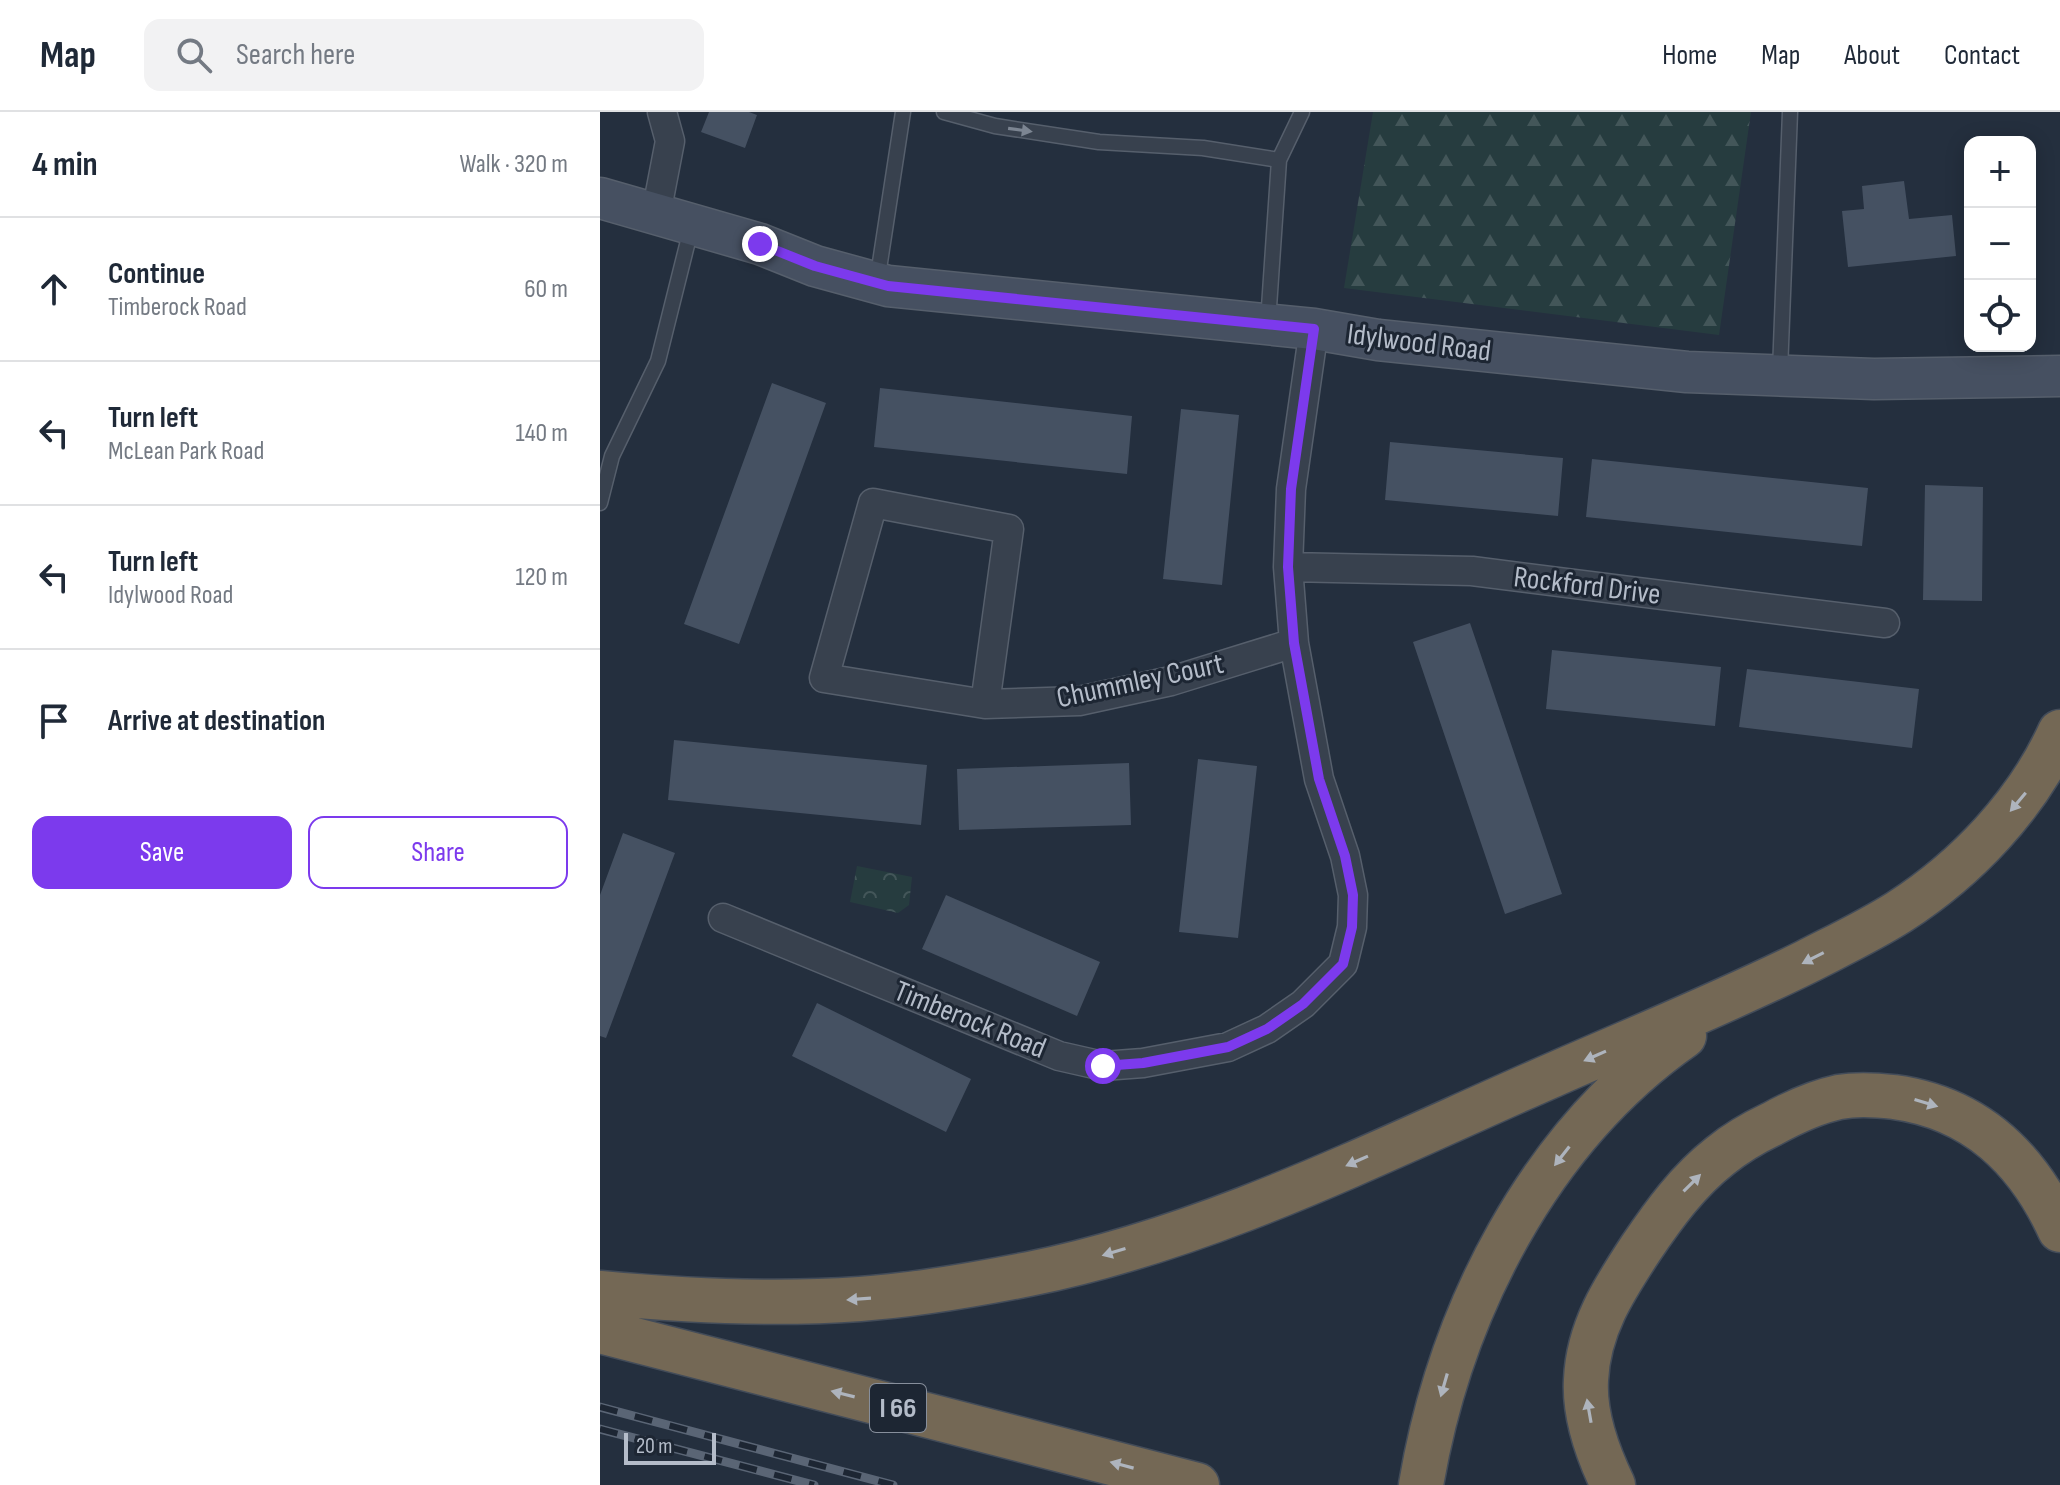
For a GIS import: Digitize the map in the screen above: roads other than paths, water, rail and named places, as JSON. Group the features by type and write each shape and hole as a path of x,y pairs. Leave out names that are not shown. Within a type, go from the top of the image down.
{"highway":[{"path":"600,1293 775,1302 860,1299 951,1288 1033,1273 1107,1254 1266,1201 1769,980 1900,911 1947,876 1988,836 2030,789 2060,732"},
{"path":"1421,1485 1441,1393 1465,1323 1518,1219 1557,1162 1613,1095 1646,1062 1769,980"},
{"path":"1613,1485 1595,1441 1587,1404 1586,1380 1591,1344 1604,1306 1679,1195 1718,1157 1742,1139 1792,1114 1839,1097 1878,1095 1918,1100 1955,1113 2013,1156 2046,1200 2060,1230"},
{"name":"I 66","path":"600,1331 1197,1485"}],"main road":[{"name":"Idylwood Road","path":"600,198 760,244 815,266 877,283 1314,329 1378,340 1601,365 1687,372 1874,379 2060,376"}],"street":[{"path":"662,112 670,141 674,219"},
{"path":"1294,643 1288,567 1293,463 1314,329"},
{"name":"Chummley Court","path":"985,704 1009,529 873,503 824,678 985,704 1079,701 1171,681 1294,643"},
{"name":"Rockford Drive","path":"1288,567 1472,571 1885,623"},
{"name":"Timberock Road","path":"723,918 1059,1056 1103,1066 1143,1063 1228,1047 1267,1029 1303,1004 1343,964 1352,927 1353,895 1345,856 1319,779 1294,643"}],"lane":[{"path":"877,283 903,112"},
{"path":"944,112 995,126 1099,142 1203,148 1279,160"},
{"path":"1268,326 1279,160 1302,112"},
{"path":"1779,375 1790,112"},
{"path":"600,503 612,456 658,361 674,219"}],"railway":[{"path":"600,1407 893,1485"},
{"path":"600,1429 814,1485"}]}
